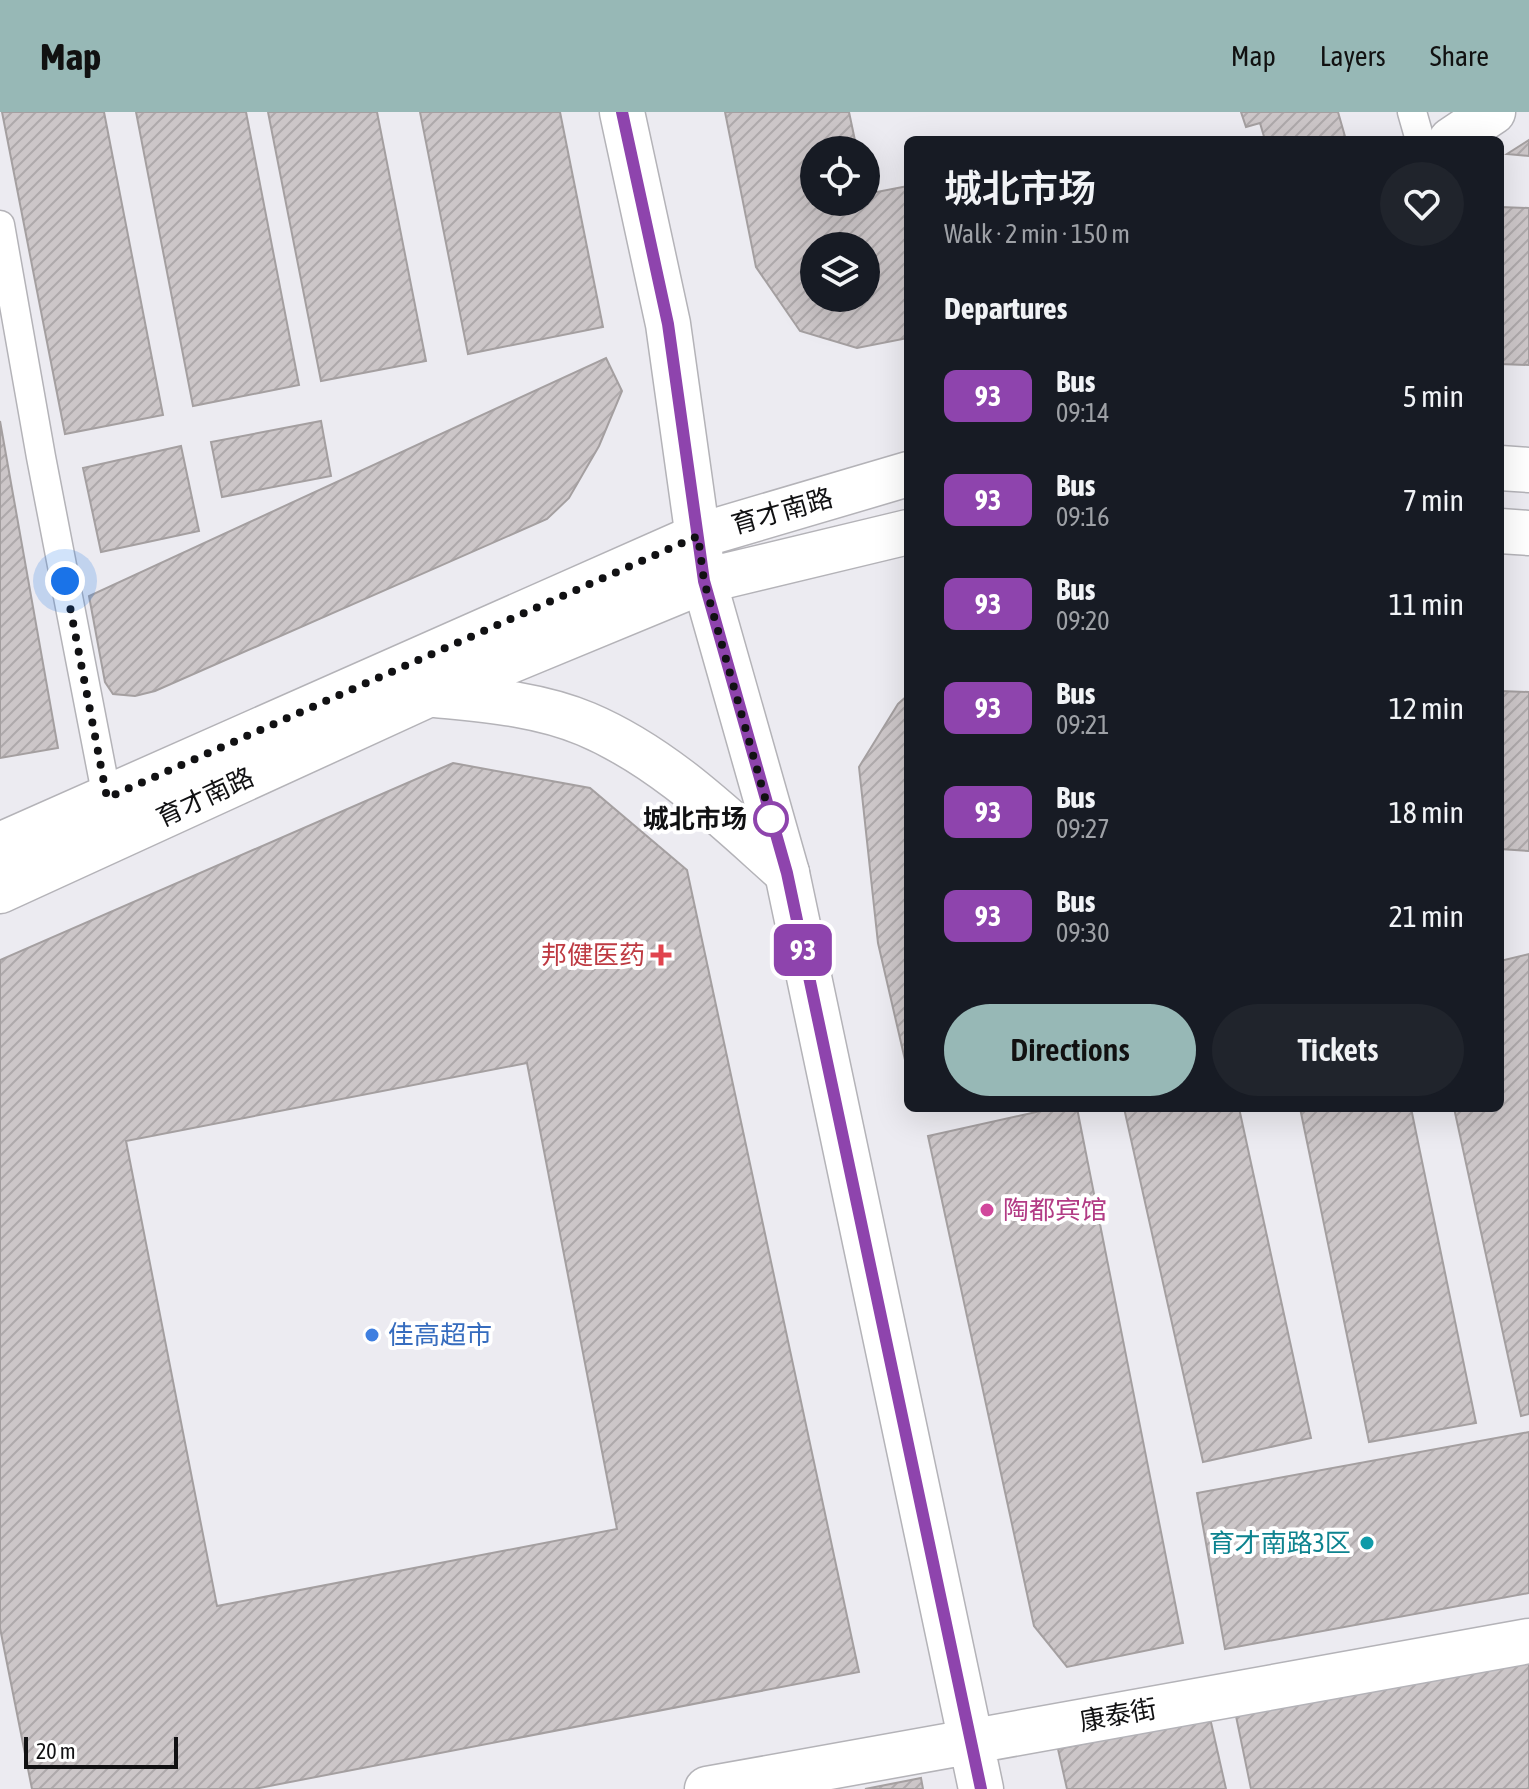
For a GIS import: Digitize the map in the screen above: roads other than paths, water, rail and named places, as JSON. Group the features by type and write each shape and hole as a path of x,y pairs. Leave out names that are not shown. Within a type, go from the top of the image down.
{"street":[{"path":"622,112 668,324 704,581 787,873 981,1789"},
{"path":"1457,136 1493,112"},
{"path":"1504,468 1529,470"},
{"name":"育才南路","path":"0,845 698,536 904,475"},
{"path":"1504,531 1529,533"},
{"name":"育才南路","path":"0,891 430,694 704,581 904,533"},
{"path":"430,694 515,703 585,723 651,758 787,873"},
{"name":"康泰街","path":"707,1789 1529,1641"}],"lane":[{"path":"1412,112 1419,136"},
{"path":"0,225 107,798"}],"place":[{"name":"城北市场","path":"771,819"},
{"name":"邦健医药","path":"661,955"},
{"name":"陶都宾馆","path":"987,1210"},
{"name":"佳高超市","path":"372,1335"},
{"name":"育才南路3区","path":"1367,1543"}]}
